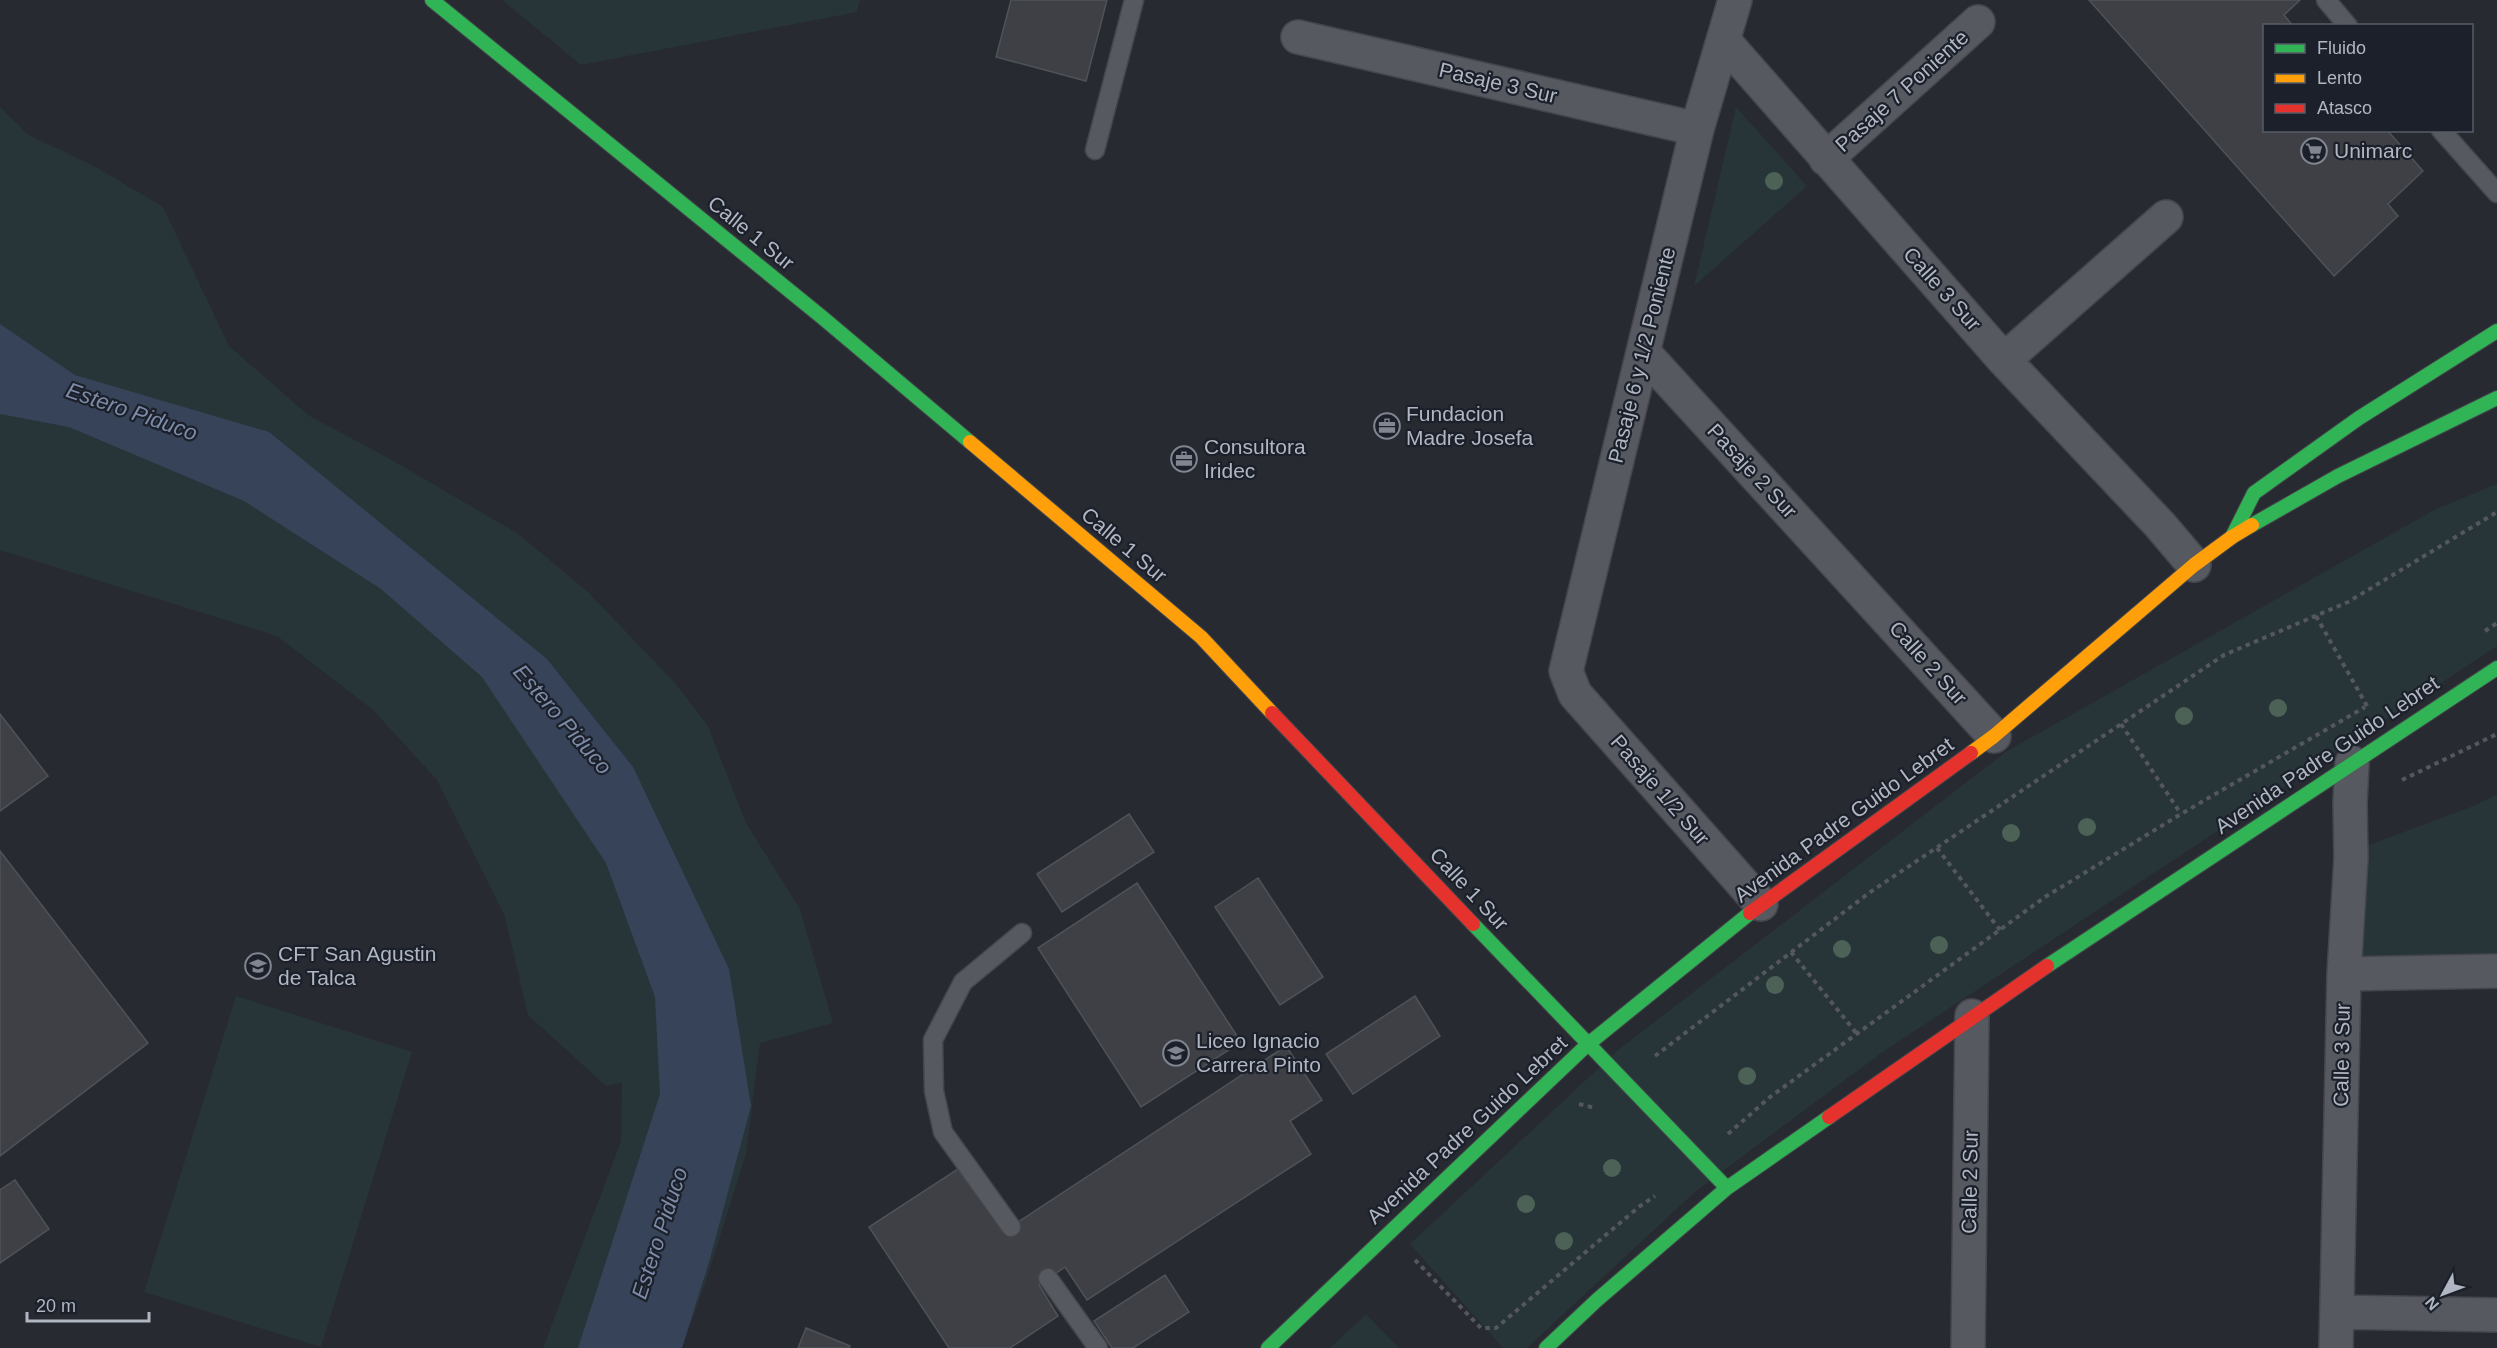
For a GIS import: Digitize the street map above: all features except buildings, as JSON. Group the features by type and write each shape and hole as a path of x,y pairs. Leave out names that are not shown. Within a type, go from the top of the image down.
{"main road":[{"name":"Calle 1 Sur","path":"432,0 832,326 1201,637 1587,1046 1727,1188"},
{"path":"2232,537 2254,493 2359,418 2497,332"},
{"name":"Avenida Padre Guido Lebret","path":"1268,1348 1587,1046 1761,904 1994,736 2194,565 2232,537 2338,476 2497,398"},
{"name":"Avenida Padre Guido Lebret","path":"1546,1348 1597,1300 1727,1188 1972,1016 2497,668"}],"street":[{"path":"1724,41 1735,0"},
{"name":"Pasaje 7 Poniente","path":"1826,159 1978,22"},
{"name":"Pasaje 3 Sur","path":"1298,37 1697,129"},
{"name":"Pasaje 6 y 1/2 Poniente","path":"1566,671 1697,129 1724,41"},
{"name":"Calle 3 Sur","path":"1724,41 2004,360 2160,525 2194,565"},
{"path":"2004,360 2166,217"},
{"name":"Pasaje 2 Sur","path":"1643,352 1861,590"},
{"name":"Calle 2 Sur","path":"1861,590 1994,736"},
{"name":"Pasaje 1/2 Sur","path":"1566,671 1575,694 1761,904"},
{"name":"Calle 3 Sur","path":"2336,1348 2344,974 2351,858 2352,763"},
{"path":"2344,974 2497,971"},
{"name":"Calle 2 Sur","path":"1968,1348 1972,1016"},
{"path":"2337,1312 2497,1315"}],"lane":[{"path":"1095,150 1134,0"},
{"path":"2326,0 2346,24"},
{"path":"2443,132 2497,193"},
{"path":"1011,1227 943,1132 934,1091 933,1040 963,982 1022,933"},
{"path":"1048,1278 1098,1348"}],"path":[{"path":"1655,1056 1869,893 2224,656 2348,602 2497,512"},
{"path":"2316,616 2367,706"},
{"path":"2477,636 2497,623"},
{"path":"1728,1134 1770,1097 2045,897 2377,699"},
{"path":"2121,724 2181,814"},
{"path":"2350,803 2497,734"},
{"path":"1937,848 2000,930"},
{"path":"1791,952 1857,1034"},
{"path":"1575,1104 1604,1109"},
{"path":"1421,1252 1415,1259 1481,1328 1496,1328 1640,1206 1657,1196"}],"shaded area":[{"path":"502,0 860,0 857,12 581,65"},
{"path":"0,107 29,135 96,167 163,207 229,346 308,415 390,459 517,533 587,591 675,683 708,726 746,823 800,909 833,1023 760,1043 746,1154 682,1348 543,1348 621,1141 622,1082 606,1086 528,1015 505,917 437,780 373,710 277,636 0,550"},
{"path":"1736,107 1807,186 1694,286"},
{"path":"2497,484 2497,646 1880,1054 1696,1191 1527,1348 1503,1348 1410,1244 1618,1050 2007,751 2436,509"},
{"path":"2497,794 2497,961 2362,963 2366,846 2476,805"},
{"path":"236,996 412,1052 321,1347 144,1292"},
{"path":"1366,1314 1399,1348 1330,1348"}],"water":[{"name":"Estero Piduco","path":"0,324 75,375 269,432 547,659 633,767 729,969 751,1106 710,1259 682,1348 578,1348 660,1094 655,997 606,863 482,677 381,589 244,501 69,427 0,414"}],"traffic: fast":[{"path":"432,0 823,318 970,442"},
{"path":"2232,537 2254,493 2359,418 2497,331"},
{"path":"2252,525 2338,476 2497,398"},
{"path":"2047,966 2497,668"},
{"path":"1268,1348 1587,1045 1750,913"},
{"path":"1473,924 1727,1188"},
{"path":"1546,1348 1597,1300 1727,1188 1829,1117"}],"traffic: slow":[{"path":"970,442 1201,637 1272,713"},
{"path":"1971,753 1994,736 2194,565 2252,525"}],"traffic: jam":[{"path":"1272,713 1473,924"},
{"path":"1750,913 1971,753"},
{"path":"1829,1117 2047,966"}],"place":[{"name":"Unimarc","path":"2314,151"},
{"name":"Fundacion Madre Josefa","path":"1387,426"},
{"name":"Consultora Iridec","path":"1184,459"},
{"name":"CFT San Agustin de Talca","path":"258,966"},
{"name":"Liceo Ignacio Carrera Pinto","path":"1176,1053"}]}
